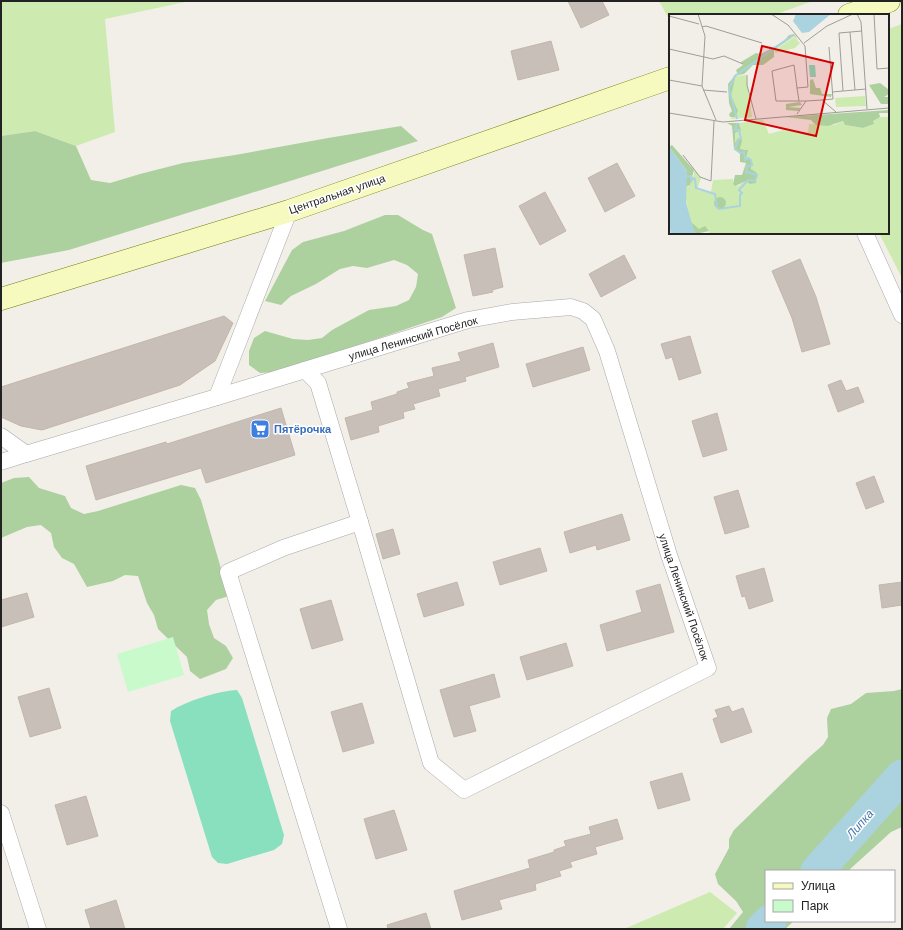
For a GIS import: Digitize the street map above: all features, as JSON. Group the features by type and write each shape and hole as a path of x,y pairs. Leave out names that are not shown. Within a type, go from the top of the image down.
{"main road":[{"path":"852,14 889,1"},
{"name":"Центральная улица","path":"1,299 289,211 669,78"}],"street":[{"path":"217,397 289,211"},
{"path":"865,234 902,315"},
{"name":"улица Ленинский Посёлок","path":"305,370 468,320 512,312 571,307 583,311 593,319 607,351 669,555 708,668 464,790 432,763 360,522"},
{"path":"1,462 305,370 318,383 360,522 283,548 228,572 339,929"},
{"path":"1,436 26,454"},
{"path":"1,813 38,929"}],"green space":[{"path":"1,1 190,1 105,19 115,132 76,146 35,131 1,136"},
{"path":"659,1 813,1 777,14 669,14 669,19"},
{"path":"902,24 902,278 880,234 889,234 889,29"},
{"path":"401,126 418,141 69,250 1,263 1,136 35,131 76,146 91,180 110,183 183,163"},
{"path":"385,215 398,215 432,234 456,308 442,317 287,369 260,373 249,365 249,351 254,338 265,331 293,339 308,340 322,338 332,330 369,310 396,306 409,300 416,287 418,274 407,265 394,260 367,268 353,266 340,269 316,284 291,296 281,305 265,301 292,250 303,242 344,231"},
{"path":"29,477 39,488 65,496 71,508 84,514 181,485 195,488 201,500 229,596 216,600 207,610 209,624 214,638 226,646 233,658 226,669 200,679 190,671 187,657 158,629 154,615 147,603 138,576 125,575 113,581 87,587 74,564 62,558 54,547 51,533 41,525 27,527 1,538 1,483 14,478"},
{"path":"173,637 184,675 128,692 117,654"},
{"path":"902,689 902,827 891,832 849,870 765,870 765,922 793,922 785,929 729,929 743,912 736,901 718,884 715,874 729,848 729,839 734,830 823,745 828,737 827,718 831,709 851,704 866,693"},
{"path":"237,690 242,698 284,835 282,844 274,850 227,864 218,863 212,857 170,721 171,711 177,707 212,694"},
{"path":"710,892 737,913 723,929 624,929"}],"building":[{"path":"568,1 602,1 609,15 581,28"},
{"path":"551,41 559,70 518,80 511,51"},
{"path":"617,163 635,196 605,212 588,178"},
{"path":"545,192 566,231 540,245 519,206"},
{"path":"495,248 503,287 492,290 493,292 473,296 464,255"},
{"path":"624,255 636,278 601,297 589,274"},
{"path":"800,259 816,297 830,344 802,352 792,318 772,271"},
{"path":"224,316 233,323 215,361 180,385 42,430 21,426 1,417 1,387"},
{"path":"690,336 701,373 679,380 672,357 666,359 661,344"},
{"path":"493,343 499,367 465,377 466,381 438,389 440,396 413,404 415,409 403,412 404,418 378,426 379,432 351,440 345,418 373,410 371,402 397,394 397,392 409,388 407,383 434,376 432,368 461,361 458,353"},
{"path":"583,347 590,370 533,387 526,364"},
{"path":"841,380 846,391 858,387 864,402 838,412 828,385"},
{"path":"281,408 295,455 206,483 201,468 96,500 86,466 166,442 167,444"},
{"path":"717,413 727,450 703,457 692,421"},
{"path":"874,476 884,502 866,509 856,483"},
{"path":"738,490 749,527 725,534 714,497"},
{"path":"622,514 630,540 597,550 596,545 570,553 564,532"},
{"path":"393,529 400,554 383,559 376,534"},
{"path":"540,548 547,571 500,585 493,562"},
{"path":"764,568 773,601 749,609 745,596 742,597 736,576"},
{"path":"457,582 464,605 424,617 417,594"},
{"path":"902,582 902,605 882,608 879,585"},
{"path":"660,584 674,632 607,651 600,625 642,612 636,591"},
{"path":"27,593 34,617 1,627 1,600"},
{"path":"331,600 343,640 312,649 300,609"},
{"path":"566,643 573,666 527,680 520,657"},
{"path":"494,674 500,697 469,706 476,731 454,737 440,690"},
{"path":"49,688 61,728 30,737 18,697"},
{"path":"362,703 374,743 343,752 331,712"},
{"path":"729,706 732,712 743,708 752,732 721,743 713,719 718,717 715,710"},
{"path":"682,773 690,800 658,809 650,782"},
{"path":"86,796 98,836 67,845 55,805"},
{"path":"394,810 407,850 376,859 364,819"},
{"path":"617,819 623,839 595,847 597,854 570,862 572,867 559,871 561,876 535,884 536,890 499,900 502,909 462,920 454,891 530,868 528,860 554,852 554,850 566,846 564,841 591,834 589,827"},
{"path":"116,900 125,929 91,929 85,910"},
{"path":"426,913 431,929 388,929 387,925"}],"waterway":[{"name":"Липка","path":"818,870 902,776"},
{"name":"Липка","path":"762,929 769,922"}],"place":[{"name":"Пятёрочка","path":"260,429"}]}
